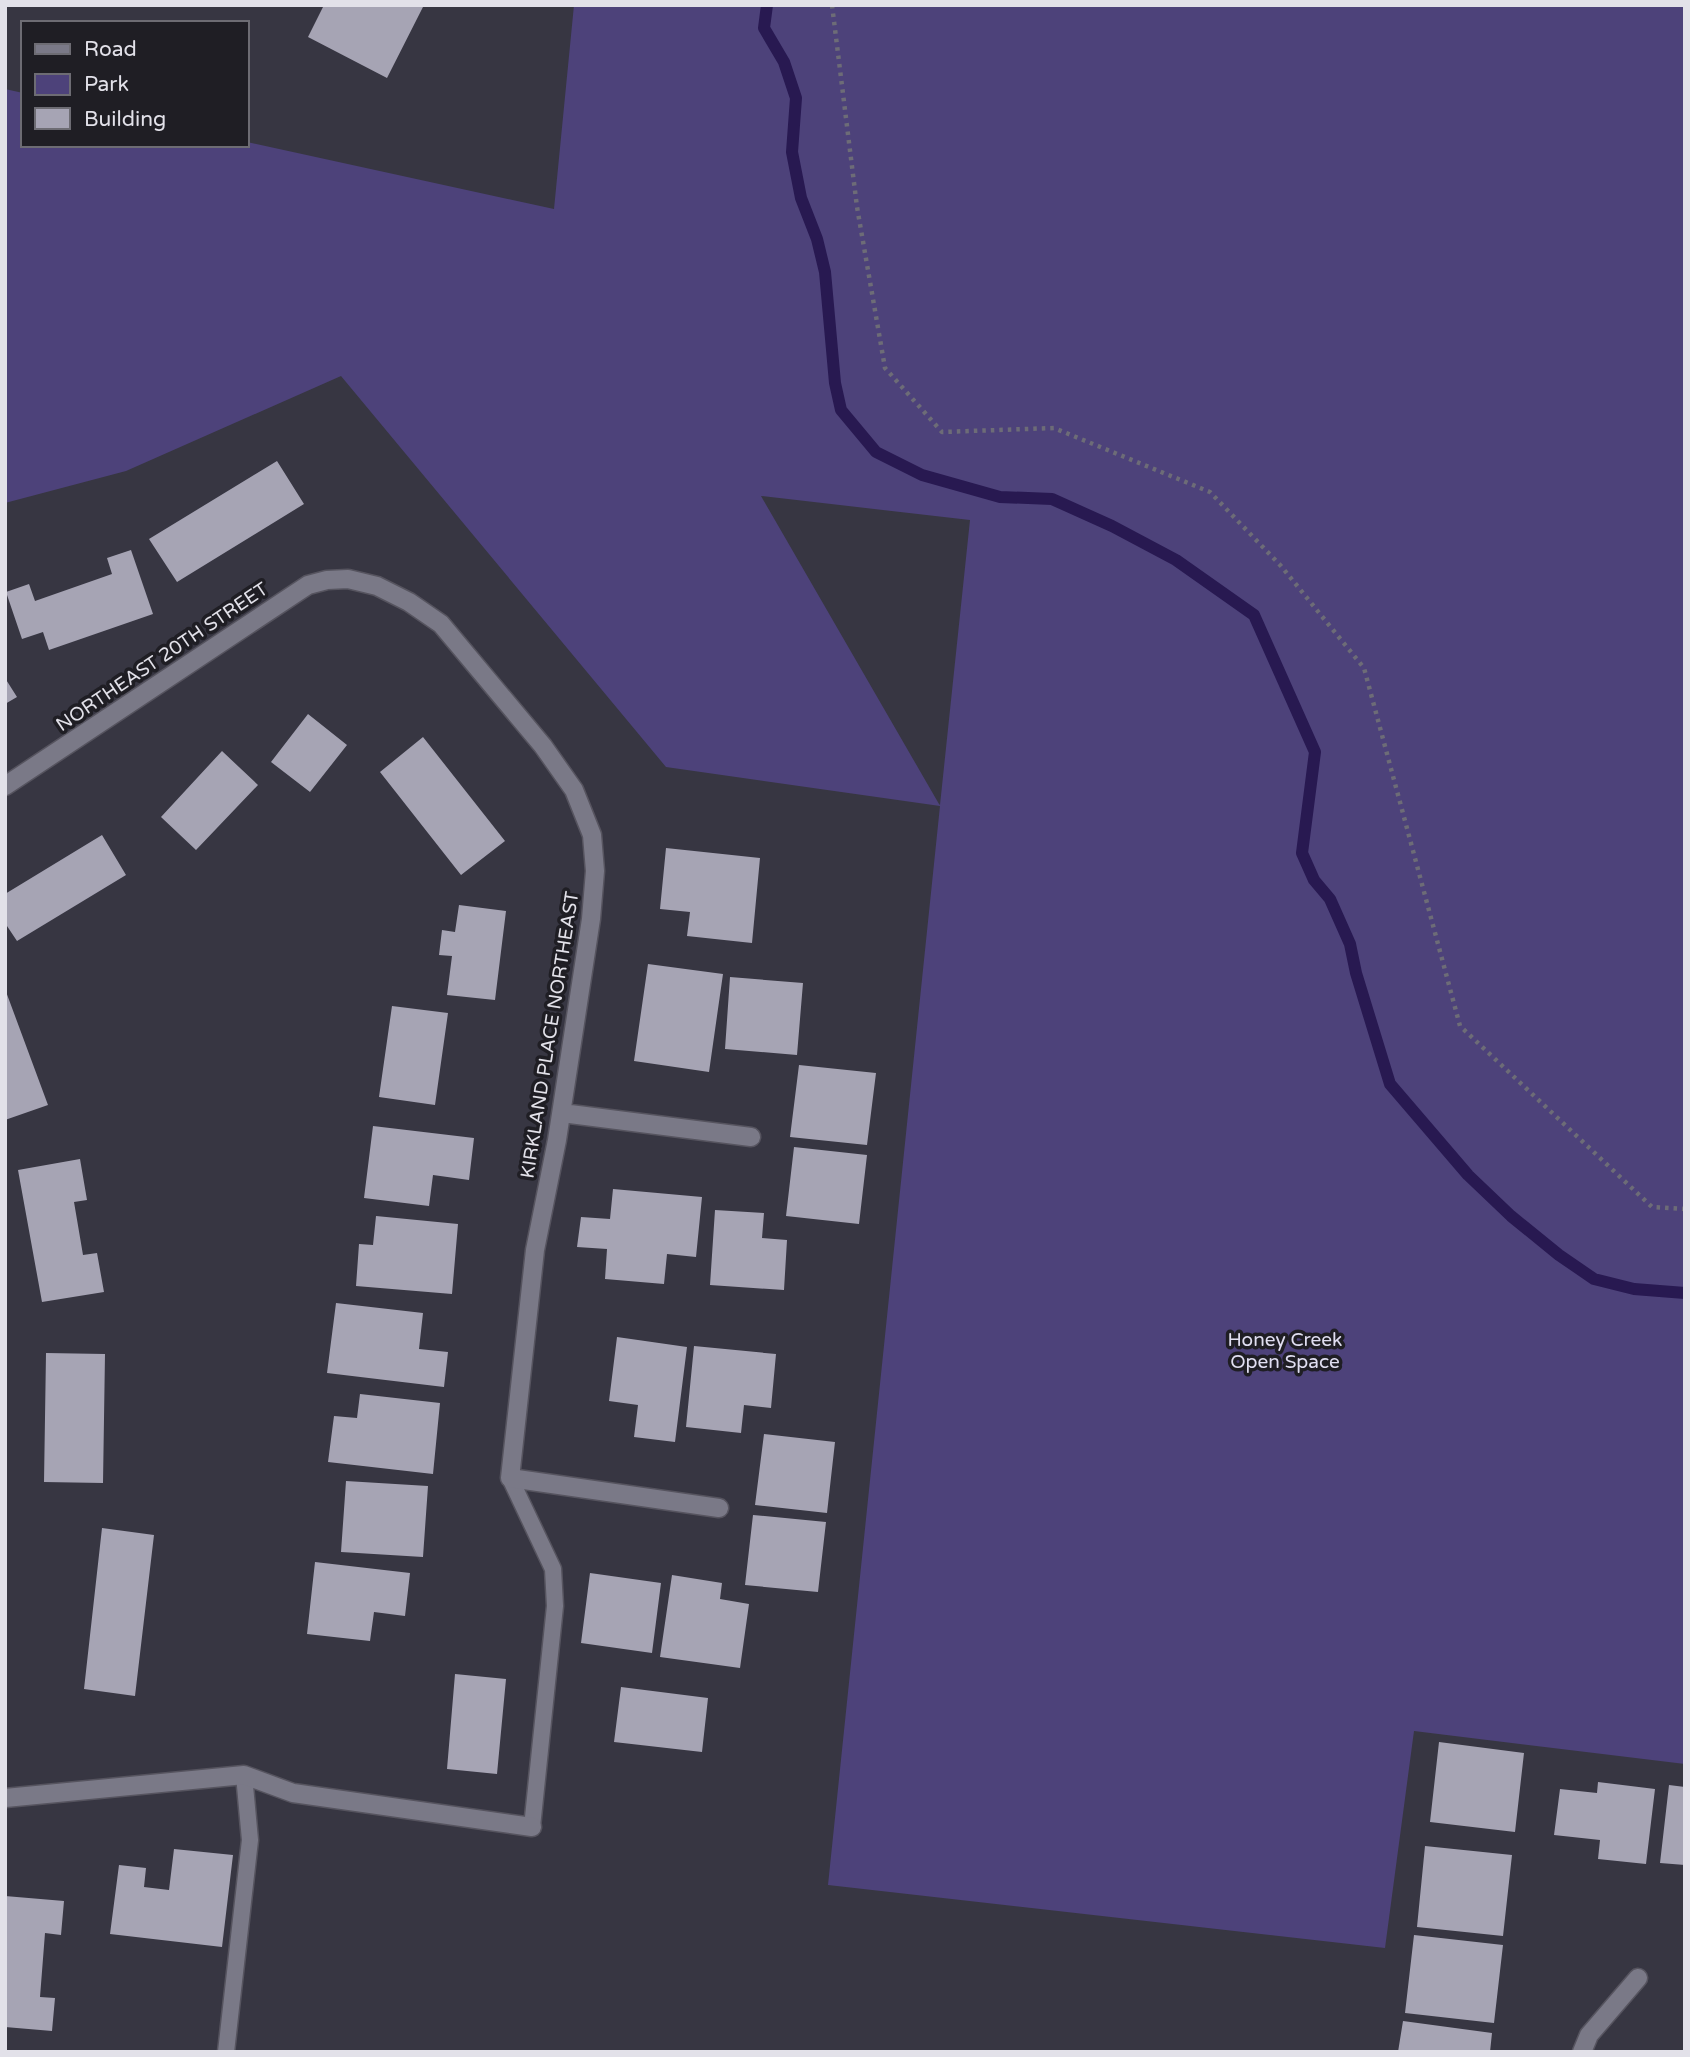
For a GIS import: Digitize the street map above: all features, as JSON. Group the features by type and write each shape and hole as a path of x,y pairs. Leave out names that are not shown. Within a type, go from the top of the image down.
{"street":[{"name":"NORTHEAST 20TH STREET","path":"5,786 308,585 327,580 348,579"},
{"name":"KIRKLAND PLACE NORTHEAST","path":"348,579 388,591 441,625 543,746 574,790 592,835 595,871 591,919 562,1114 535,1250 510,1478"},
{"path":"562,1114 751,1137"},
{"path":"510,1478 719,1508"},
{"path":"5,1798 244,1775 293,1793 532,1827"},
{"path":"1582,2052 1589,2035 1638,1978"}],"lane":[{"path":"510,1478 553,1569 554,1582 555,1606 532,1827"},
{"path":"226,2052 250,1840 244,1775"}],"path":[{"path":"832,5 857,207 885,369 942,432 1054,428 1210,492 1281,566 1364,668 1460,1026 1652,1207 1685,1209"}],"green space":[{"name":"Honey Creek Open Space","path":"574,5 1685,5 1685,1764 1414,1731 1385,1948 828,1885 940,806 666,767 341,376 126,471 5,503 5,89 21,93 21,147 248,147 248,142 554,209","holes":["761,496 970,520 940,805"]}],"building":[{"path":"324,5 424,5 387,78 308,37"},
{"path":"277,461 304,504 177,582 149,539"},
{"path":"131,550 153,614 49,650 43,632 22,639 6,592 29,584 35,601 112,574 107,558"},
{"path":"5,678 17,697 5,704"},
{"path":"308,714 347,745 310,792 271,762"},
{"path":"423,737 505,841 461,875 380,772"},
{"path":"222,751 258,785 196,850 161,817"},
{"path":"102,835 126,875 17,941 5,923 5,894"},
{"path":"666,848 760,858 752,943 687,936 690,912 660,909"},
{"path":"459,905 506,911 495,1000 447,995 452,956 439,955 442,930 455,932"},
{"path":"648,964 723,974 709,1072 634,1061"},
{"path":"730,977 803,983 797,1055 725,1049"},
{"path":"5,989 48,1105 5,1120"},
{"path":"392,1006 448,1013 435,1105 379,1097"},
{"path":"799,1065 876,1073 867,1145 790,1137"},
{"path":"373,1126 474,1138 469,1180 433,1175 429,1206 364,1198"},
{"path":"794,1147 867,1155 859,1224 786,1216"},
{"path":"80,1159 87,1200 74,1202 83,1255 97,1253 104,1292 42,1302 18,1170"},
{"path":"613,1189 702,1197 696,1257 667,1254 664,1284 605,1279 607,1249 577,1247 581,1217 610,1219"},
{"path":"715,1210 764,1213 762,1238 787,1240 784,1290 710,1285"},
{"path":"376,1216 458,1224 452,1294 356,1286 359,1244 373,1245"},
{"path":"336,1303 423,1313 419,1349 448,1352 444,1387 327,1373"},
{"path":"617,1337 687,1347 675,1442 634,1437 638,1405 609,1401"},
{"path":"694,1346 776,1354 771,1408 744,1405 741,1433 686,1427"},
{"path":"46,1353 105,1354 103,1483 44,1482"},
{"path":"360,1394 440,1403 433,1474 328,1462 334,1416 357,1418"},
{"path":"764,1434 835,1442 827,1513 755,1505"},
{"path":"346,1481 428,1486 423,1557 341,1552"},
{"path":"753,1515 826,1522 818,1592 745,1585"},
{"path":"102,1528 154,1535 135,1696 84,1689"},
{"path":"315,1562 410,1573 405,1616 374,1612 370,1641 307,1634"},
{"path":"590,1573 661,1583 652,1653 581,1643"},
{"path":"672,1575 722,1583 720,1599 749,1604 740,1668 660,1657"},
{"path":"455,1674 506,1679 497,1774 447,1769"},
{"path":"621,1687 708,1698 702,1752 614,1742"},
{"path":"1439,1742 1524,1753 1515,1832 1430,1822"},
{"path":"1598,1782 1655,1789 1646,1864 1598,1859 1600,1840 1554,1835 1560,1789 1597,1793"},
{"path":"1669,1785 1685,1787 1685,1865 1660,1863"},
{"path":"1425,1846 1512,1855 1503,1936 1417,1927"},
{"path":"174,1849 233,1855 222,1947 110,1934 119,1865 146,1868 144,1887 169,1890"},
{"path":"5,1896 64,1901 61,1935 45,1933 40,1997 55,1998 52,2031 5,2027"},
{"path":"1414,1935 1503,1945 1494,2023 1405,2013"},
{"path":"1403,2021 1492,2033 1490,2052 1398,2052"}],"waterway":[{"path":"767,5 764,28 784,62 796,98 792,152 801,198 817,239 825,272 835,383 841,410 876,452 922,475 1000,497 1052,499 1112,526 1176,560 1254,615 1315,752 1302,853 1314,880 1330,899 1350,944 1356,973 1390,1084 1468,1175 1511,1216 1559,1255 1594,1279 1634,1289 1685,1293"}]}
